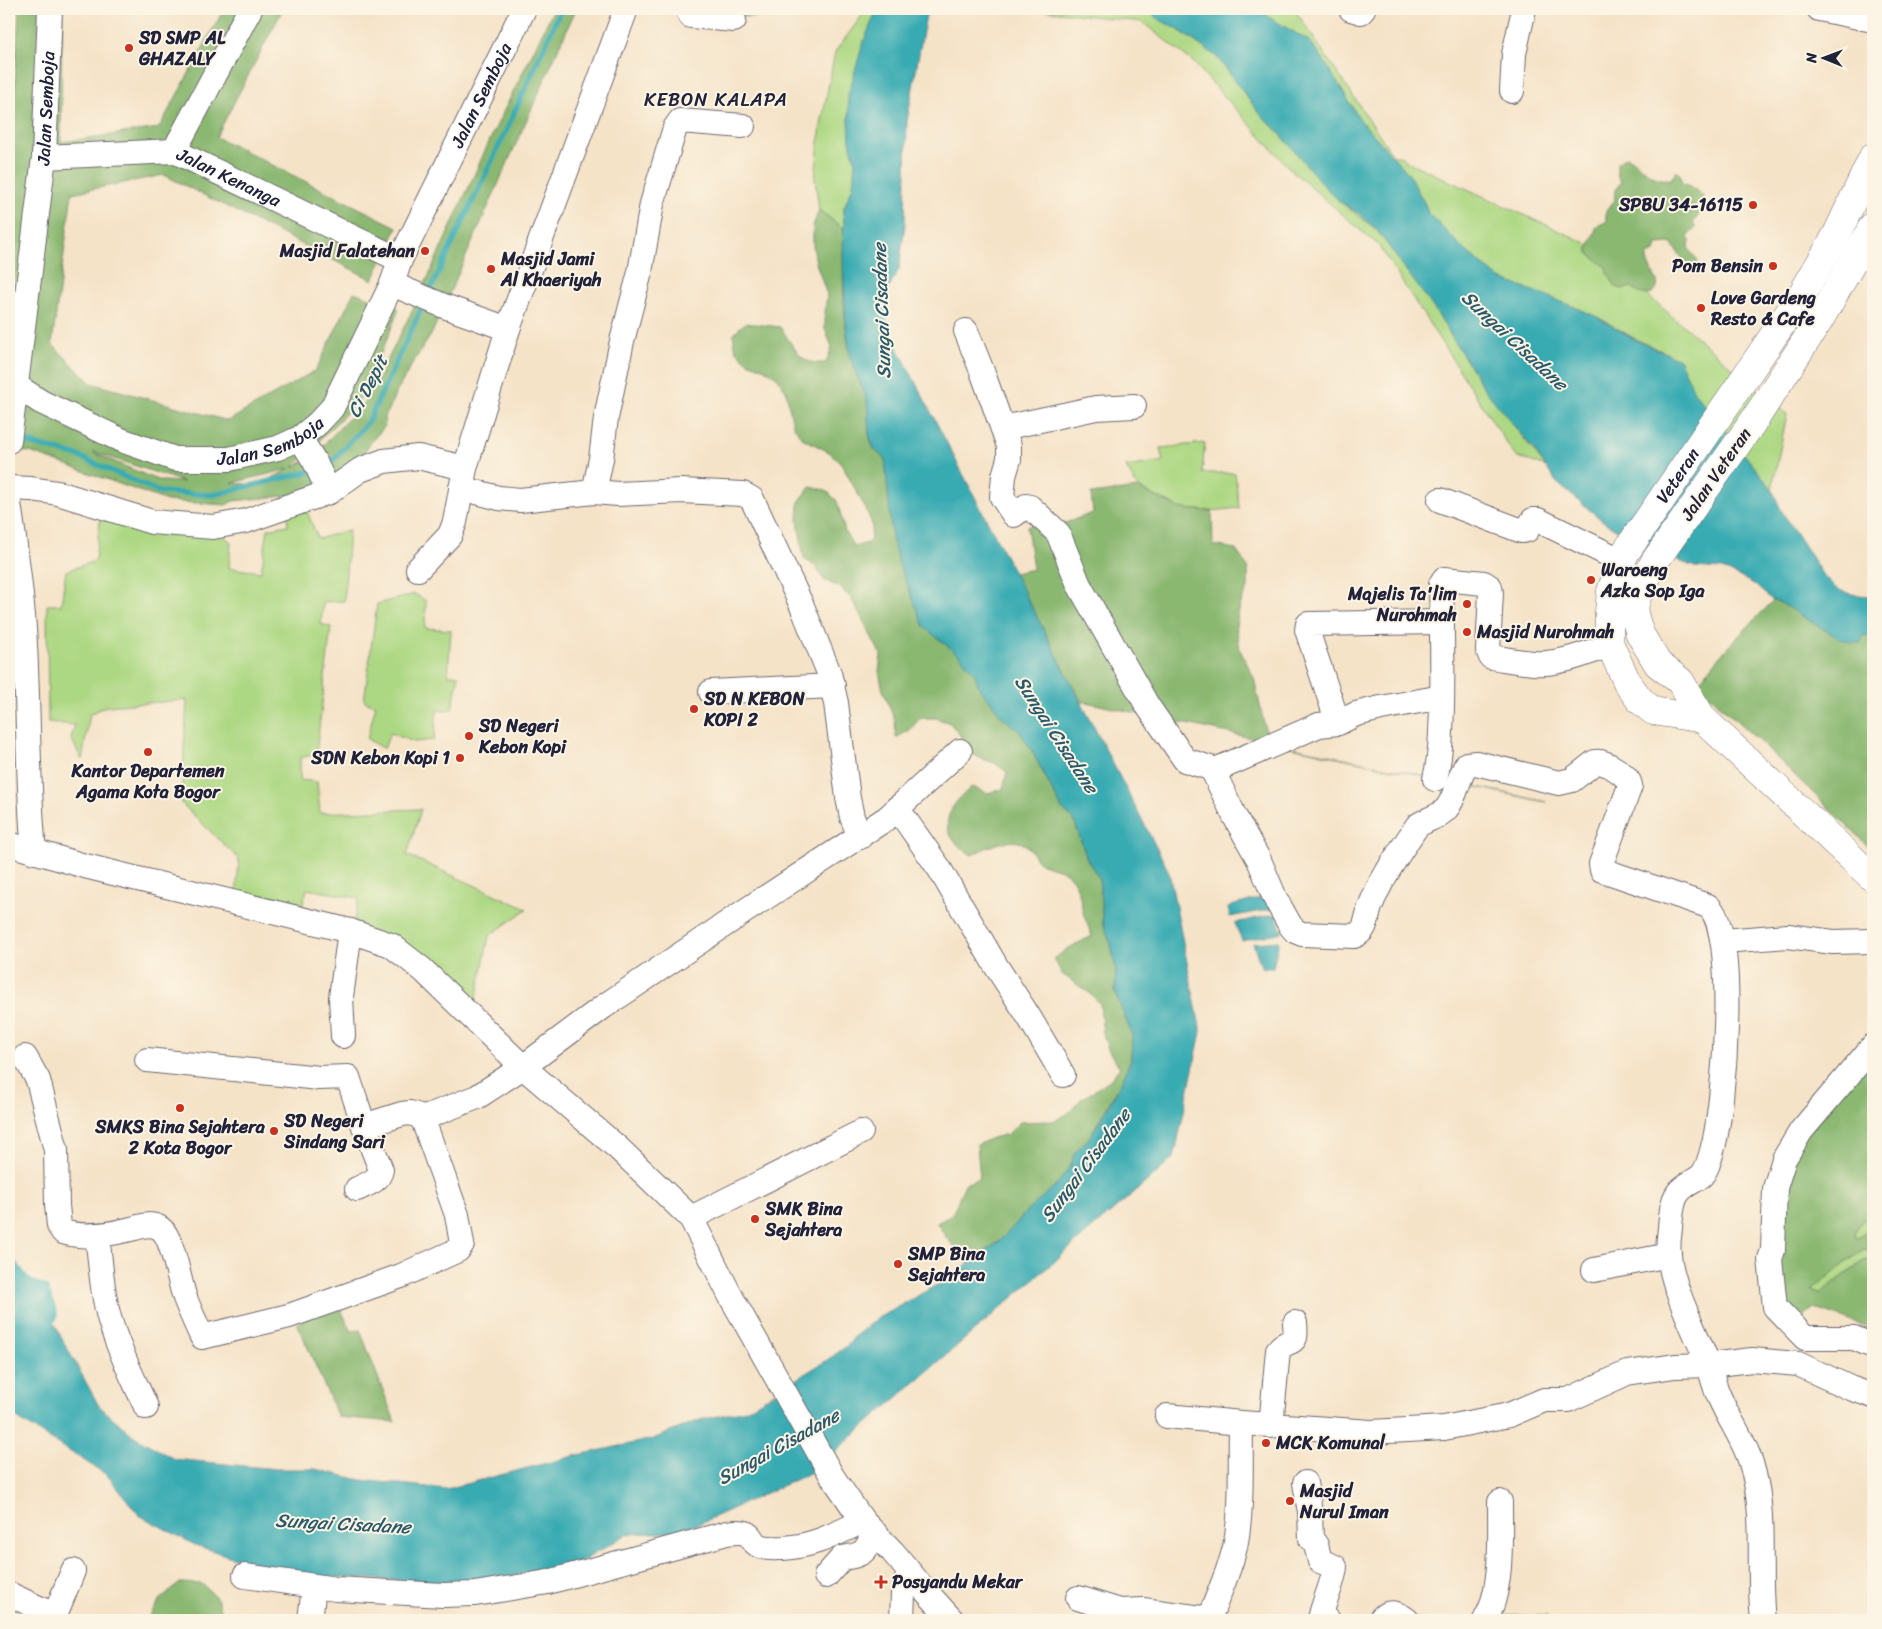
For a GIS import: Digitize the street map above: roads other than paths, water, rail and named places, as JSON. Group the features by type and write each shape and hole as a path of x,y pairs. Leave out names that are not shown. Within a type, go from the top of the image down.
{"main road":[{"name":"Jalan Veteran","path":"1731,399 1812,277 1837,234 1873,157"},
{"name":"Jalan Veteran","path":"1873,226 1820,319 1755,419 1655,560 1638,594 1633,611 1640,634 1658,664 1680,682 1703,719 1873,878"},
{"name":"Veteran","path":"1623,557 1731,399"},
{"path":"1623,557 1611,591 1609,612 1610,645 1628,684 1640,700 1653,712 1703,719"}],"street":[{"name":"Jalan Semboja","path":"50,9 44,156 14,396 40,402 120,440 175,459 229,459 278,448 300,438 332,408 396,285 400,260 524,9"},
{"path":"174,151 250,9"},
{"path":"418,569 450,536 456,522 463,478 508,329 626,9"},
{"path":"687,9 691,16 734,20"},
{"path":"1351,9 1361,12 1363,9"},
{"path":"1512,90 1514,54 1524,9"},
{"path":"1819,9 1873,20"},
{"path":"594,492 620,348 640,272 652,204 675,128 680,121 744,126"},
{"name":"Jalan Kenanga","path":"44,156 174,151 400,260"},
{"path":"396,285 444,306 508,329"},
{"path":"966,331 1009,446 1009,459 1004,476 1002,497 1014,515 1026,506 1030,507 1058,533 1079,585 1147,705 1185,760 1210,768 1213,771 1235,817 1259,860 1275,898 1295,932 1302,934 1354,936 1360,933 1365,927 1381,883 1416,826 1442,813 1448,807 1467,764 1476,763 1559,783 1572,780 1595,762 1601,762 1627,778 1630,783 1601,864 1602,870 1708,906 1716,914 1723,941 1727,1003 1725,1062 1718,1122 1714,1146 1704,1172 1683,1187 1676,1196 1668,1244 1677,1286 1709,1365 1718,1394 1751,1462 1758,1491 1761,1518 1760,1601 1762,1620"},
{"path":"9,440 14,396"},
{"path":"1003,428 1096,408 1134,406"},
{"path":"300,438 322,478"},
{"path":"9,488 58,493 152,522 182,526 213,527 246,521 322,478 360,470 384,462 418,457 463,478 499,498 520,500 594,492 618,494 681,491 743,494 752,499 802,606 822,654 832,686 848,798 852,817 860,837"},
{"path":"1440,500 1522,531 1527,530 1533,520 1538,520 1623,557"},
{"path":"9,503 17,550 24,628 28,705 29,804 34,852"},
{"path":"1435,778 1440,760 1442,584 1444,579 1484,583 1490,587 1488,650 1491,657 1535,663 1552,662 1580,656 1610,645"},
{"path":"1338,723 1307,630 1308,624 1442,622"},
{"path":"711,692 832,686"},
{"path":"1213,771 1319,725 1338,723 1356,714 1442,697"},
{"path":"364,1126 402,1114 410,1113 422,1117 477,1097 523,1067 603,1007 745,910 887,818 960,752"},
{"path":"897,808 939,868 1063,1075"},
{"path":"9,844 147,882 350,931 391,946 411,960 523,1067 618,1148 691,1218 730,1295 832,1476 868,1527 893,1552 952,1620"},
{"path":"343,1036 341,997 350,931"},
{"path":"1723,941 1788,936 1833,942 1873,940"},
{"path":"1873,1046 1801,1131 1784,1159 1776,1188 1774,1250 1770,1259 1775,1307 1805,1338 1854,1338 1873,1346"},
{"path":"25,1057 38,1080 56,1150 59,1226 63,1232 70,1234 97,1235 146,1225 154,1225 162,1230 168,1239 185,1298 202,1337 289,1316 401,1276 458,1250 462,1244 458,1215 422,1117"},
{"path":"147,1060 319,1078 348,1077 381,1170 380,1176 375,1180 357,1189"},
{"path":"691,1218 860,1132"},
{"path":"97,1235 105,1298 111,1326 122,1356 146,1406"},
{"path":"1594,1270 1669,1254"},
{"path":"1272,1426 1278,1350 1282,1345 1295,1339 1295,1323"},
{"path":"1167,1416 1272,1426 1370,1432 1444,1428 1509,1415 1544,1400 1568,1400 1627,1373 1675,1366 1709,1365 1752,1360 1798,1364 1850,1388 1873,1396"},
{"path":"1078,1598 1120,1611 1143,1610 1209,1619 1224,1582 1235,1547 1239,1502 1241,1423"},
{"path":"1305,1483 1310,1512 1311,1538 1316,1545 1320,1561 1335,1567 1334,1581 1321,1615 1328,1620"},
{"path":"1485,1620 1494,1597 1498,1573 1500,1502"},
{"path":"826,1576 842,1558 862,1554 868,1548 868,1527"},
{"path":"245,1576 314,1587 434,1595 475,1594 548,1582 727,1533 746,1532 761,1547 799,1547 868,1527"},
{"path":"9,1594 54,1618 73,1571"},
{"path":"902,1620 903,1594 909,1572"},
{"path":"310,1620 314,1587"},
{"path":"1380,1620 1388,1612 1407,1620"}],"water":[{"name":"Sungai Cisadane","path":"877,9 943,9 926,15 907,121 905,224 899,269 885,295 885,314 889,331 1169,872 1201,1032 1174,1158 810,1473 681,1532 627,1534 576,1565 465,1584 314,1576 244,1561 195,1545 139,1515 107,1475 9,1413 9,1268 24,1287 40,1293 61,1337 99,1406 134,1436 174,1459 276,1469 315,1469 361,1480 446,1489 578,1455 653,1439 700,1420 746,1410 829,1359 848,1345 855,1336 876,1319 944,1281 997,1243 1026,1212 1059,1182 1071,1165 1075,1152 1089,1138 1102,1118 1123,1079 1131,1059 1132,1035 1115,992 1116,969 1111,944 1103,923 1099,878 1087,859 1074,820 1062,809 1020,732 1000,715 980,690 975,674 960,656 924,627 898,562 892,539 885,459 874,449 869,434 867,401 850,357 846,324 843,261 844,207 853,186 855,162 850,141 848,95 863,43"},
{"name":"Sungai Cisadane","path":"1147,9 1261,9 1270,18 1309,41 1324,61 1361,121 1408,173 1428,213 1468,253 1500,279 1597,317 1636,340 1679,359 1695,393 1772,489 1781,510 1822,574 1838,590 1856,595 1873,596 1873,637 1863,635 1861,643 1840,639 1779,602 1773,601 1754,584 1730,572 1722,569 1695,567 1625,535 1603,521 1556,482 1535,451 1485,390 1433,307 1376,229 1359,214 1339,201 1323,185 1277,130 1259,113 1217,57 1179,30 1158,19"},
{"path":"1267,896 1272,909 1230,917 1228,907"},
{"path":"1276,914 1282,932 1242,941 1235,923"},
{"path":"1279,941 1273,967 1262,969 1253,943"}],"waterway":[{"name":"Ci Depit","path":"428,295 505,133 561,9"},
{"name":"Ci Depit","path":"324,468 368,422 424,303"},
{"name":"Ci Depit","path":"15,439 78,456 159,492 212,495 313,471"},
{"path":"9,1268 24,1287 40,1293 48,1315"}],"place":[{"name":"SD SMP AL GHAZALY","path":"129,48"},
{"name":"SPBU 34-16115","path":"1753,205"},
{"name":"Masjid Falatehan","path":"425,251"},
{"name":"Pom Bensin","path":"1773,266"},
{"name":"Masjid Jami Al Khaeriyah","path":"491,269"},
{"name":"Love Gardeng Resto & Cafe","path":"1701,308"},
{"name":"Waroeng Azka Sop Iga","path":"1591,580"},
{"name":"Majelis Ta'lim Nurohmah","path":"1467,604"},
{"name":"Masjid Nurohmah","path":"1467,632"},
{"name":"SD N KEBON KOPI 2","path":"694,709"},
{"name":"SD Negeri Kebon Kopi","path":"469,736"},
{"name":"Kantor Departemen Agama Kota Bogor","path":"148,752"},
{"name":"SDN Kebon Kopi 1","path":"460,758"},
{"name":"SMKS Bina Sejahtera 2 Kota Bogor","path":"180,1108"},
{"name":"SD Negeri Sindang Sari","path":"274,1131"},
{"name":"SMK Bina Sejahtera","path":"755,1219"},
{"name":"SMP Bina Sejahtera","path":"898,1264"},
{"name":"MCK Komunal","path":"1266,1443"},
{"name":"Masjid Nurul Iman","path":"1290,1501"},
{"name":"Posyandu Mekar","path":"881,1582"}],"district":[{"name":"KEBON KALAPA","path":"716,99"}]}
